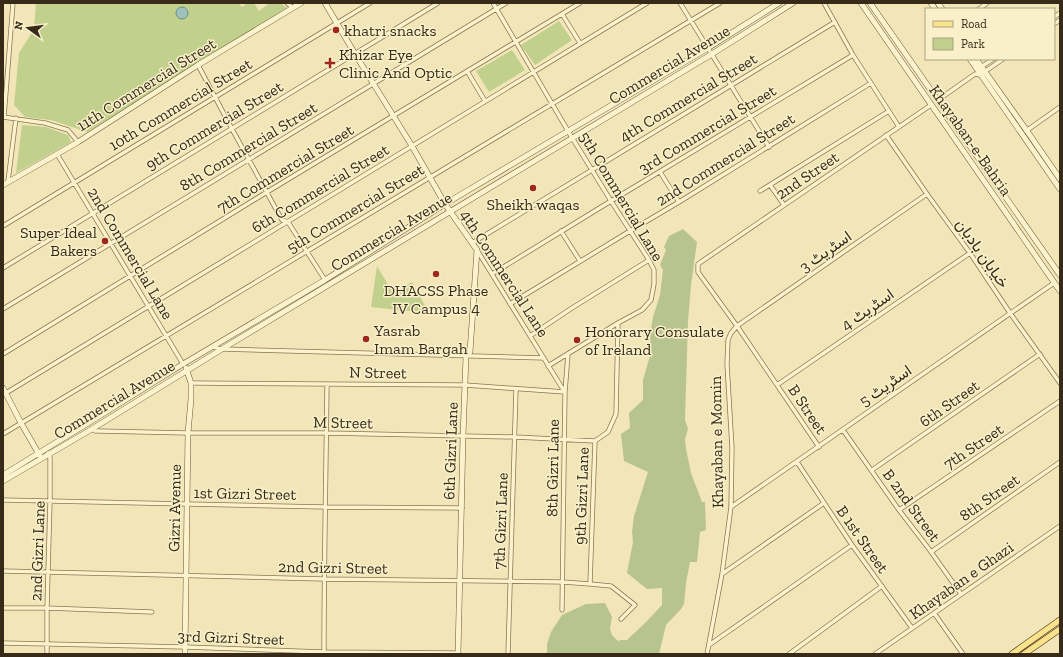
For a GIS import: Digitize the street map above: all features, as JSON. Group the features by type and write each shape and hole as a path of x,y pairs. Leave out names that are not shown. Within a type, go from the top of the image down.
{"main road":[{"name":"11th Commercial Street","path":"3,185 78,142 301,3"},
{"name":"4th Commercial Lane","path":"326,3 445,204 477,250"},
{"name":"Commercial Avenue","path":"3,475 47,451 183,364 325,280 445,204 708,48 779,3"},
{"name":"Commercial Avenue","path":"47,451 92,429 572,137 712,54 793,3"},
{"name":"Khayaban-e-Bahria","path":"861,3 1060,291"},
{"name":"Khayaban-e-Bahria","path":"870,3 1060,275"},
{"path":"883,35 889,31"},
{"path":"971,60 1027,131 1060,179"},
{"path":"976,60 980,72 1060,189"},
{"name":"6th Gizri Lane","path":"458,653 466,356 470,352 477,250"},
{"name":"Gizri Avenue","path":"183,364 188,370 191,382 186,504 185,654"},
{"path":"4,391 40,455"},
{"name":"Commercial Avenue","path":"3,481 40,455"},
{"path":"1012,654 1060,620"},
{"path":"1024,654 1060,629"}],"street":[{"path":"14,3 4,117 46,123 68,130 78,142"},
{"path":"287,3 293,8"},
{"name":"10th Commercial Street","path":"3,226 370,3"},
{"name":"9th Commercial Street","path":"3,268 438,3"},
{"name":"5th Commercial Lane","path":"493,3 568,131 654,270 654,284 651,300 642,310 548,366"},
{"name":"8th Commercial Street","path":"3,309 506,3"},
{"name":"7th Commercial Street","path":"3,354 580,3"},
{"name":"6th Commercial Street","path":"4,391 288,222 646,3"},
{"path":"680,3 769,147"},
{"name":"5th Commercial Street","path":"3,434 720,3"},
{"path":"824,3 853,55 899,127"},
{"path":"562,14 580,43"},
{"name":"4th Commercial Street","path":"472,242 835,22"},
{"name":"3rd Commercial Street","path":"492,274 750,116 853,55"},
{"path":"980,72 993,60"},
{"path":"938,100 980,72 1001,60"},
{"path":"198,66 282,220 288,222 325,280"},
{"path":"467,72 486,101"},
{"name":"2nd Commercial Street","path":"510,304 769,147 871,83"},
{"name":"2nd Street","path":"736,326 698,272 698,264 931,104"},
{"path":"1022,134 1060,107"},
{"path":"760,191 889,111"},
{"path":"8,181 16,118"},
{"name":"خیابان بادبان","path":"886,135 1060,383"},
{"name":"2nd Commercial Lane","path":"57,154 183,364"},
{"path":"660,172 679,202"},
{"path":"770,185 784,205"},
{"name":"اسٹریٹ 3","path":"736,326 927,194"},
{"path":"561,231 580,261"},
{"name":"4th Commercial Lane","path":"477,250 564,392"},
{"name":"اسٹریٹ 4","path":"778,385 970,253"},
{"path":"530,336 649,260"},
{"name":"اسٹریٹ 5","path":"730,507 819,447 1054,283"},
{"name":"9th Gizri Lane","path":"590,584 595,440 608,432 616,414 618,323"},
{"name":"B Street","path":"736,326 778,385 819,447"},
{"name":"Khayaban e Momin","path":"707,654 722,574 730,507 732,448 727,364 728,340 736,326"},
{"path":"212,347 222,349 544,358"},
{"name":"8th Gizri Lane","path":"562,610 564,392 568,354"},
{"name":"6th Street","path":"872,470 1040,354"},
{"name":"N Street","path":"191,382 465,385 564,392"},
{"path":"324,653 327,384"},
{"name":"7th Gizri Lane","path":"508,654 516,389"},
{"name":"7th Street","path":"899,510 1060,401"},
{"name":"M Street","path":"92,429 98,432 327,433 595,440"},
{"name":"B 2nd Street","path":"843,430 899,510 961,594"},
{"name":"2nd Gizri Lane","path":"47,451 50,457 47,654"},
{"name":"B 1st Street","path":"797,462 852,545 912,628"},
{"name":"8th Street","path":"931,552 1060,462"},
{"name":"1st Gizri Street","path":"3,500 326,507 462,508"},
{"path":"722,574 824,503"},
{"name":"Khayaban e Ghazi","path":"875,654 1060,526"},
{"path":"709,645 852,545"},
{"name":"2nd Gizri Street","path":"3,571 324,579 563,582 590,584 611,586 635,605 621,619"},
{"path":"788,654 882,586"},
{"path":"3,608 152,612"},
{"path":"934,613 963,654"},
{"name":"3rd Gizri Street","path":"3,643 185,647 324,653 458,653"}],"green space":[{"path":"36,3 239,3 242,7 247,3 254,3 259,11 270,3 281,3 288,9 87,132 51,120 25,117 14,105 19,53 34,29"},
{"path":"559,21 572,40 535,65 521,45"},
{"path":"512,50 525,70 489,92 476,71"},
{"path":"22,125 46,127 68,135 71,142 16,173"},
{"path":"683,229 697,242 688,321 685,420 688,429 685,439 691,473 702,502 705,502 706,530 700,532 697,562 690,562 684,604 666,625 659,654 547,654 547,644 551,632 562,615 586,604 605,603 612,617 610,629 612,635 618,641 627,640 662,605 662,588 647,589 627,573 633,542 632,532 634,516 648,472 624,461 621,434 630,428 629,413 643,400 643,380 651,352 650,335 653,317 660,295 663,270 660,265 666,250 664,247 669,236"},
{"path":"377,266 393,293 412,282 428,311 406,311 371,307"}],"water":[{"path":"182,7 186,9 188,13 186,17 182,19 178,17 176,13 178,9"}],"place":[{"name":"khatri snacks","path":"336,30"},
{"name":"Khizar Eye Clinic And Optic","path":"330,63"},
{"name":"Sheikh waqas","path":"533,188"},
{"name":"Super Ideal Bakers","path":"105,241"},
{"name":"DHACSS Phase IV Campus 4","path":"436,274"},
{"name":"Yasrab Imam Bargah","path":"366,339"},
{"name":"Honorary Consulate of Ireland","path":"577,340"}]}
